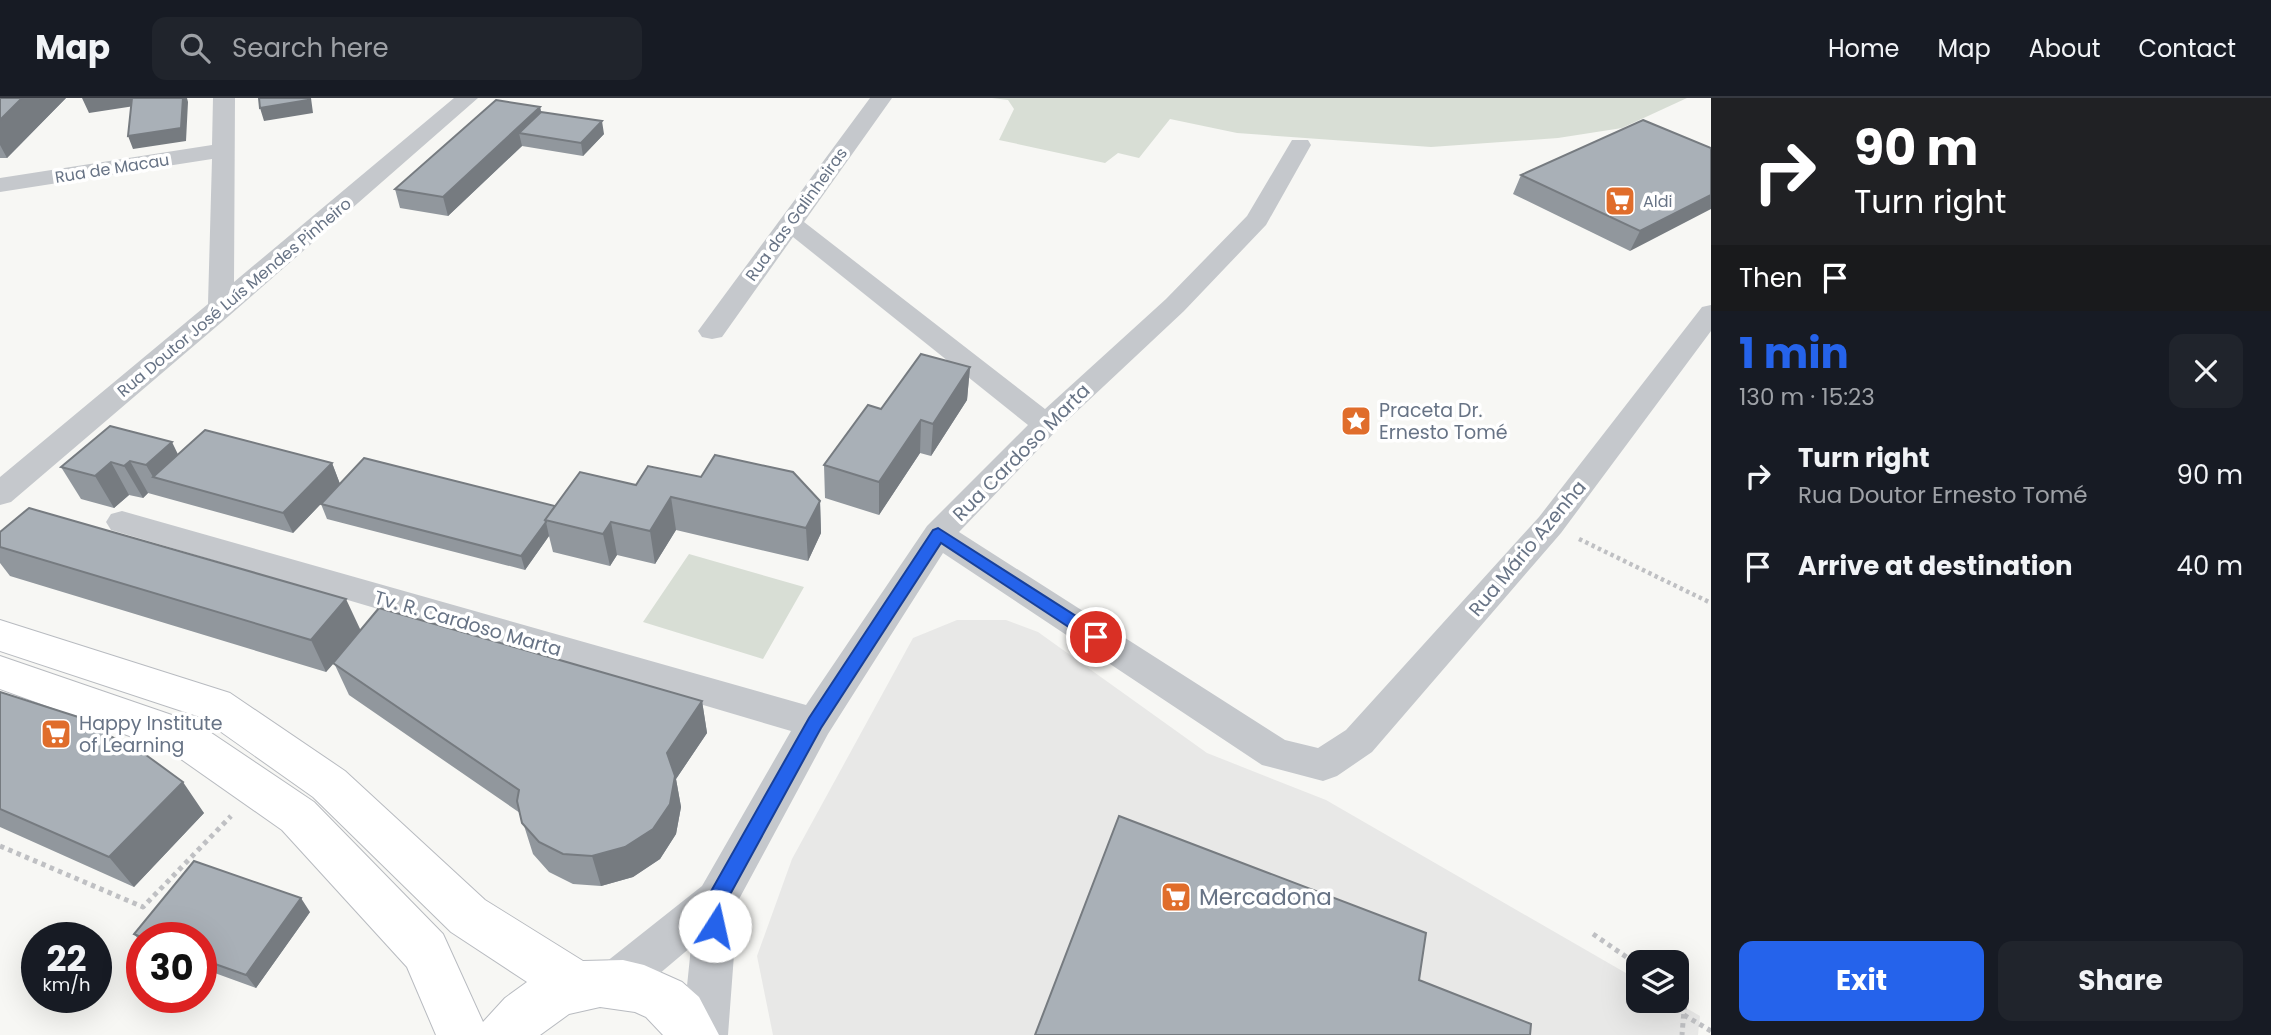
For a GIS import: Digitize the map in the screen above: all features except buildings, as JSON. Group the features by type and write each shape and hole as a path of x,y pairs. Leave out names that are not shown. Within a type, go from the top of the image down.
{"main road":[{"path":"0,635 215,705 329,784 468,916 596,983 655,993 685,1018 694,1035"},
{"path":"0,672 183,737 298,816 425,951 462,1035"},
{"path":"504,1035 534,1005 596,983"}],"street":[{"path":"220,309 224,98"},
{"name":"Rua Doutor José Luís Mendes Pinheiro","path":"0,494 467,98"},
{"name":"Rua das Galinheiras","path":"712,331 881,98"},
{"name":"Rua Cardoso Marta","path":"717,899 815,723 938,534 1046,424 1175,305 1257,220 1300,145"},
{"name":"Rua de Macau","path":"0,185 225,150"},
{"path":"789,222 1046,424"},
{"name":"Rua Mário Azenha","path":"938,534 1275,754 1323,765 1359,741 1550,525 1711,313"},
{"name":"Tv. R. Cardoso Marta","path":"122,522 815,723"},
{"path":"596,983 717,899"},
{"path":"705,1035 717,899"}],"path":[{"path":"1550,525 1711,603"},
{"path":"1,848 143,907 258,788"},
{"path":"1592,933 1626,957"},
{"path":"1682,1035 1684,1015 1711,1031"}],"shaded area":[{"path":"992,98 1687,98 1622,128 1558,138 1431,147 1237,133 1170,119 1139,158 1118,153 1105,163 999,140 1014,109 1008,100"},
{"path":"689,554 804,587 763,659 643,622"},
{"path":"957,620 1006,620 1038,632 1207,753 1326,800 1626,973 1626,1013 1689,1013 1689,1010 1700,1016 1698,1035 773,1035 757,956 792,859 913,638"}],"place":[{"name":"Aldi","path":"1620,201"},
{"name":"Praceta Dr. Ernesto Tomé","path":"1356,421"},
{"name":"Happy Institute of Learning","path":"56,734"},
{"name":"Mercadona","path":"1176,897"}],"route":[{"path":"715,926 717,899 815,723 938,534 1096,637"}]}
